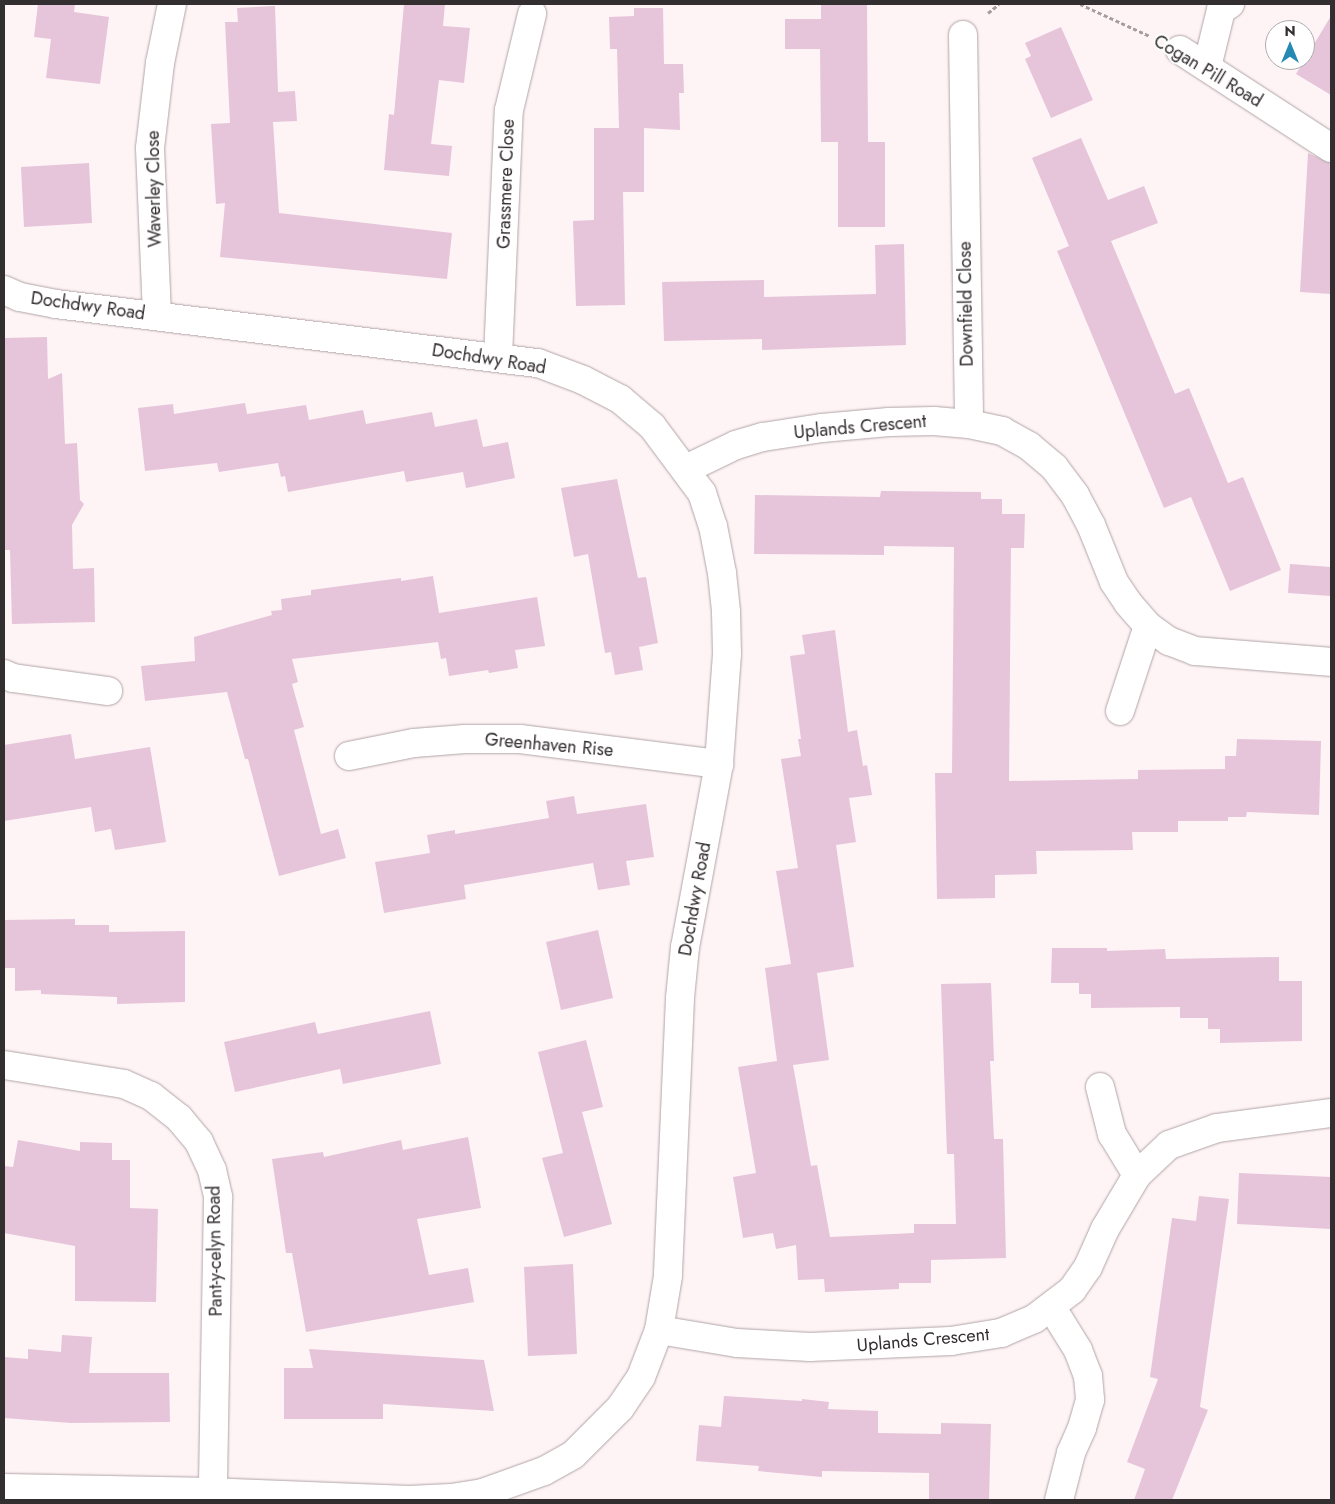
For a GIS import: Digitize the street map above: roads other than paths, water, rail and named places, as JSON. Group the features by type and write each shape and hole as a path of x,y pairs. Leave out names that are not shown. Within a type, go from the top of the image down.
{"street":[{"name":"Waverley Close","path":"158,315 150,148 160,63 172,4"},
{"path":"1206,67 1221,10 1230,4"},
{"name":"Grassmere Close","path":"498,357 509,110 532,14"},
{"name":"Downfield Close","path":"963,36 968,424"},
{"name":"Cogan Pill Road","path":"1180,50 1331,148"},
{"name":"Dochdwy Road","path":"4,290 20,297 56,304 538,363 583,380 620,400 652,426 686,469 702,493 713,526 726,612 725,699 719,764 685,947 675,1089 668,1276 659,1330 641,1377 620,1408 573,1455 544,1471 484,1497 409,1500 213,1492 4,1488"},
{"name":"Uplands Crescent","path":"686,469 736,445 763,437 822,428 889,422 968,424 1002,431 1029,446 1054,468 1075,495 1092,525 1114,582 1128,603 1148,626 1169,641 1194,651 1331,662"},
{"path":"1120,711 1148,626"},
{"path":"4,674 14,678 108,691"},
{"name":"Greenhaven Rise","path":"349,756 414,743 465,740 520,740 719,764"},
{"name":"Pant-y-celyn Road","path":"4,1065 124,1084 152,1096 178,1118 199,1142 212,1170 218,1197 213,1492"},
{"path":"1100,1087 1112,1134 1137,1174"},
{"name":"Uplands Crescent","path":"659,1330 746,1344 810,1347 951,1341 1001,1333 1034,1319 1052,1308 1072,1290 1088,1267 1105,1229 1137,1174 1168,1145 1217,1128 1331,1113"},
{"path":"1052,1308 1078,1350 1088,1376 1090,1400 1082,1428 1071,1453 1059,1500"}]}
